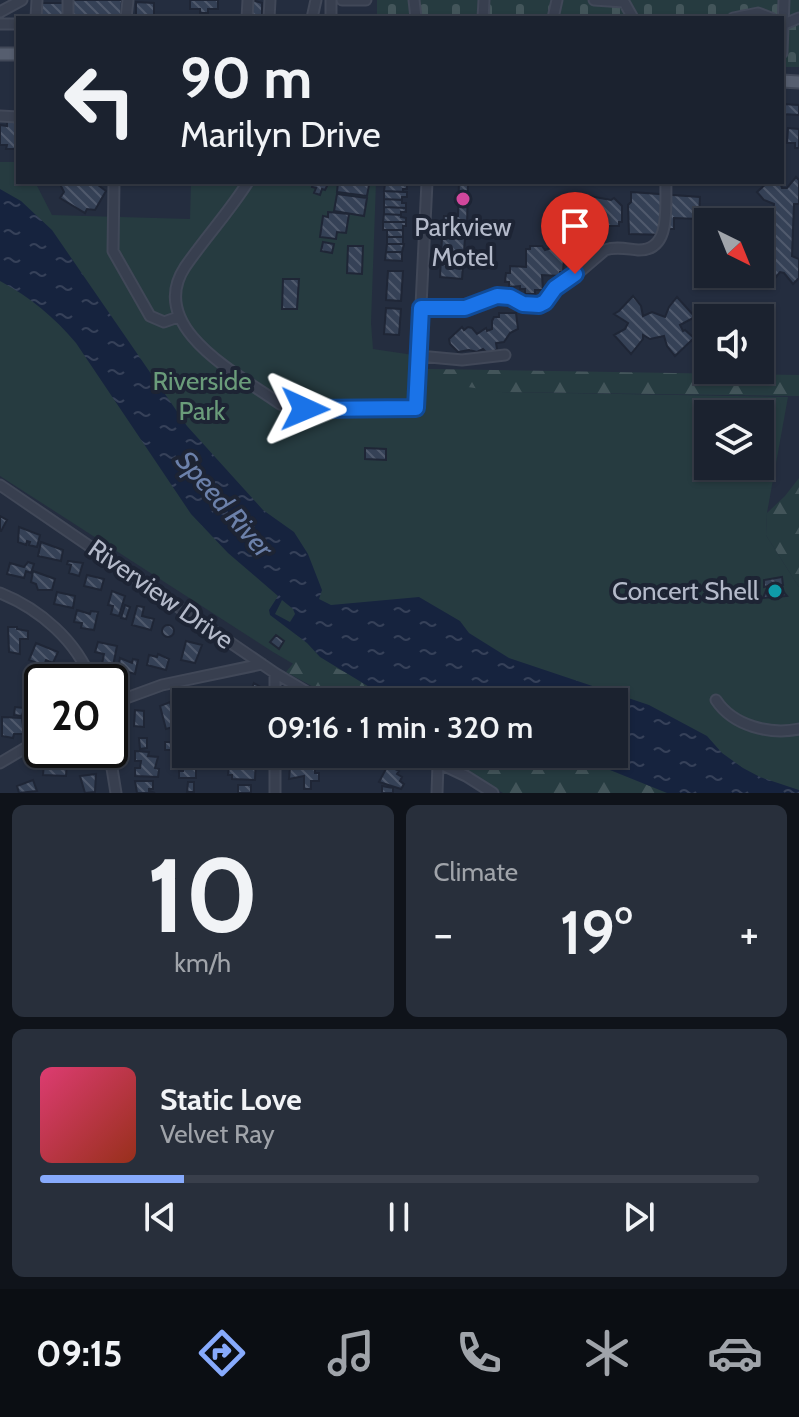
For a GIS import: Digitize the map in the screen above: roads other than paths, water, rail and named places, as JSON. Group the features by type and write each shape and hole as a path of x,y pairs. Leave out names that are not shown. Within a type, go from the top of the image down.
{"street":[{"path":"0,12 22,0"},
{"path":"342,0 366,0"},
{"path":"594,0 624,1"},
{"path":"743,16 758,13 766,16"},
{"path":"114,184 113,251 150,316 164,322 178,317"},
{"path":"247,184 180,276 176,289 178,317 187,333 201,347 280,404 294,409 416,408 427,184"},
{"path":"421,308 465,308 497,296 510,297 527,305 539,305 555,288 571,279 605,250 646,250 656,246 662,237 666,184"},
{"path":"419,356 462,360 505,355"},
{"name":"Riverview Drive","path":"0,485 300,688"},
{"path":"0,593 27,607 71,644 82,664"},
{"path":"128,697 162,685 262,664"},
{"path":"275,673 275,688"},
{"path":"716,700 728,714 751,725 780,732 799,729"},
{"path":"0,763 24,749"},
{"path":"112,768 116,793"},
{"path":"275,768 275,793"},
{"path":"437,793 438,768"},
{"path":"447,768 493,793"}],"water":[{"name":"Speed River","path":"0,189 21,201 52,230 187,426 263,510 294,532 308,554 322,590 319,599 331,605 419,597 460,621 469,633 509,658 598,688 371,688 320,657 270,615 269,610 278,596 228,553 191,514 76,343 41,308 0,281","holes":["282,600 295,614 290,622 275,614"]},
{"path":"628,698 649,705 707,736 722,753 743,768 799,790 799,793 667,793 605,768 628,768"}],"place":[{"name":"Parkview Motel","path":"463,199"},
{"name":"Concert Shell","path":"775,591"}],"park label":[{"name":"Riverside Park","path":"202,396"}]}
